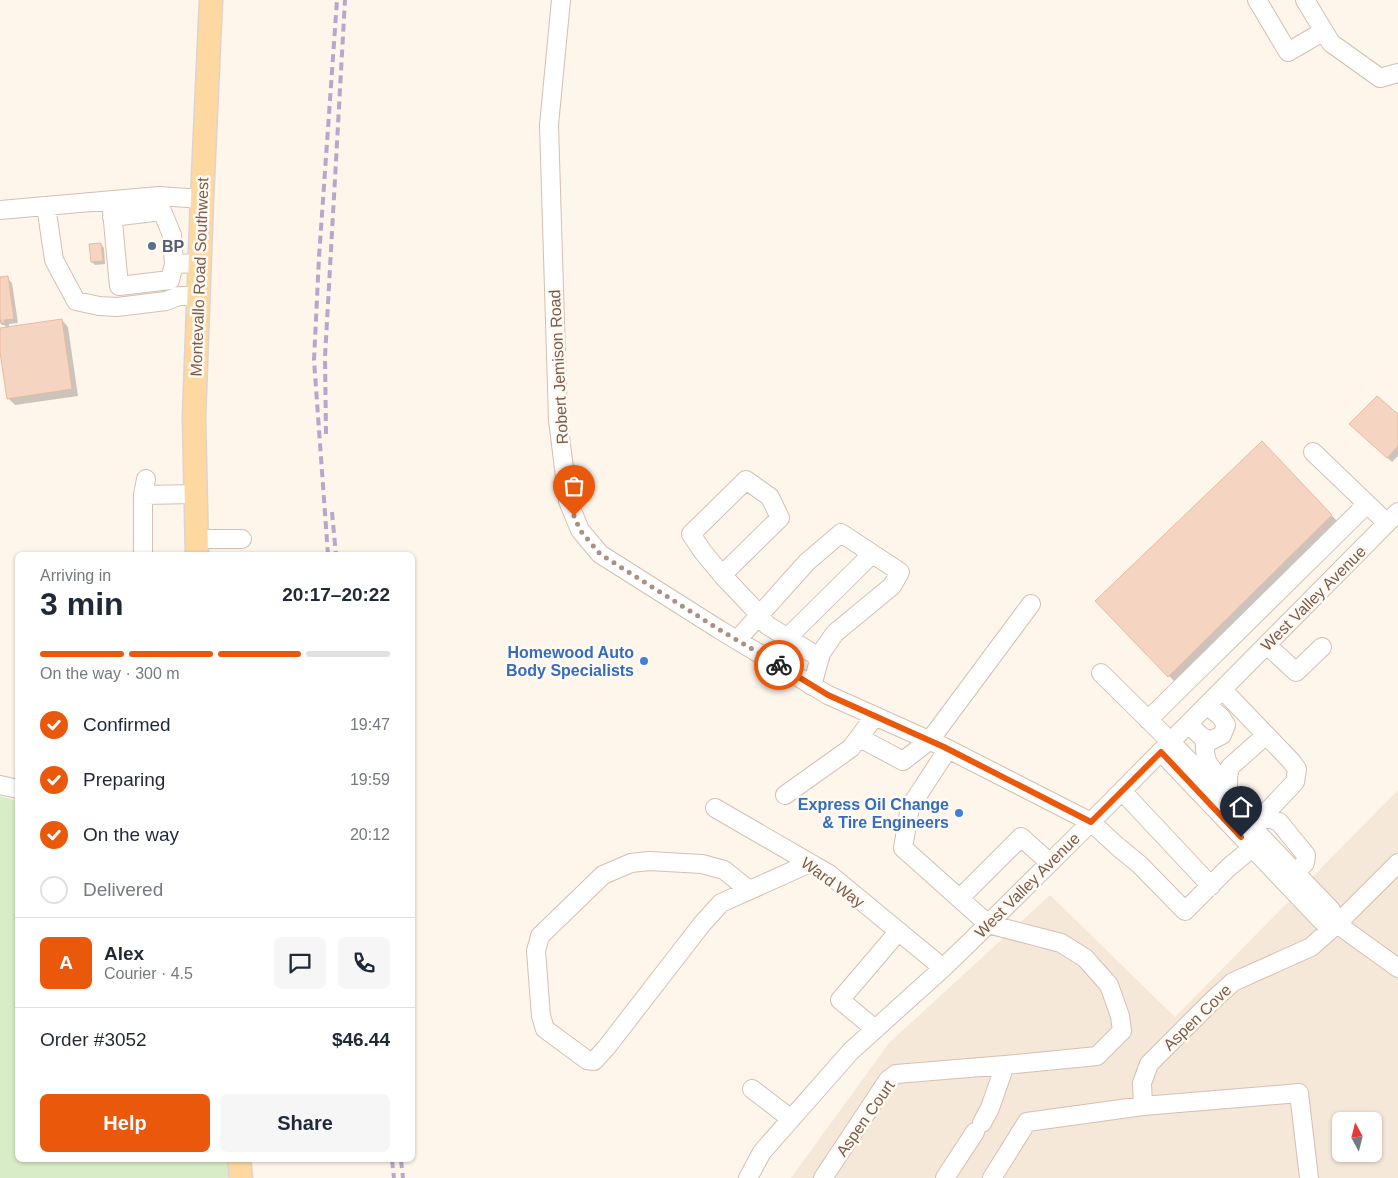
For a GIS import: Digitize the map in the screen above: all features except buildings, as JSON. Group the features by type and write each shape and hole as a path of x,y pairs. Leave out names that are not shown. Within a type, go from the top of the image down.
{"main road":[{"name":"Montevallo Road Southwest","path":"197,547 189,296 199,263 211,0"},
{"path":"239,1162 240,1178"}],"street":[{"name":"Robert Jemison Road","path":"561,0 550,125 558,420 568,501 580,530 600,554 812,686 828,695 930,740 1091,822 1140,865 1185,911 1211,886"},
{"path":"1257,0 1288,52 1324,31"},
{"path":"1305,0 1331,43 1380,78 1398,74"},
{"path":"0,210 46,206 111,209 153,204 159,196 202,199"},
{"path":"111,209 119,286 170,280 174,264 172,236 162,212 153,204"},
{"path":"46,206 54,260 76,301 100,306 116,295 165,290 189,296"},
{"path":"172,236 200,238"},
{"path":"174,264 199,263"},
{"path":"1313,452 1367,504 1392,518"},
{"path":"722,575 780,518 770,497 746,480 691,534 722,575 760,614 767,625 820,658"},
{"path":"144,552 144,487 196,494"},
{"path":"1148,720 1367,504"},
{"name":"West Valley Avenue","path":"748,1178 762,1152 851,1051 943,968 1050,863 1392,518"},
{"path":"737,640 807,562 841,532 900,572 892,586 835,633 821,653 812,686"},
{"path":"197,547 242,539"},
{"path":"788,638 872,554"},
{"path":"860,738 903,761 930,740 1031,604"},
{"path":"1267,645 1296,672 1322,647"},
{"path":"1101,673 1148,720 1166,747 1253,834 1307,895 1323,922 1337,924 1398,968"},
{"path":"1122,791 1211,886 1229,867 1295,782 1296,770 1257,724 1223,690"},
{"path":"1207,706 1221,717 1226,725"},
{"path":"785,796 851,748 875,716"},
{"path":"1188,724 1210,741 1222,735 1226,725"},
{"path":"1226,725 1257,724"},
{"path":"1225,790 1230,768 1257,724"},
{"path":"1205,738 1204,752 1208,764 1253,834"},
{"path":"1166,747 1225,790"},
{"path":"948,749 910,807 903,848 988,924"},
{"path":"0,785 15,788"},
{"name":"Ward Way","path":"715,808 829,874 943,968"},
{"path":"1253,834 1271,819 1279,822 1306,855 1305,863 1290,878"},
{"path":"960,898 1021,837 1050,863"},
{"path":"749,890 724,870 702,864 649,861 631,863 603,875 540,936 536,951 541,1016 545,1029 587,1060 594,1061 702,924 721,903 810,863"},
{"name":"Aspen Cove","path":"1143,1106 1142,1083 1149,1064 1212,1001 1233,982 1311,947 1337,924 1398,863"},
{"name":"Aspen Court","path":"823,1178 888,1080 896,1074 1097,1056 1122,1031 1120,1016 1109,985 1084,958 1061,944 988,924"},
{"path":"875,1029 840,1000 898,932"},
{"path":"945,1178 990,1108 1005,1065"},
{"path":"752,1089 791,1119"},
{"path":"992,1178 1027,1122 1143,1106 1299,1093 1309,1178"}],"shaded area":[{"path":"1398,790 1398,1178 791,1178 889,1043 1050,895 1175,1017"}],"green space":[{"path":"0,796 15,800 15,1162 231,1162 232,1178 0,1178"}],"railway":[{"path":"328,552 314,360 319,257 337,0"},
{"path":"326,434 325,357 345,0"},
{"path":"332,512 336,552"},
{"path":"392,1162 394,1178"},
{"path":"401,1162 403,1178"}],"way so far":[{"path":"574,516 580,530 600,554 779,665"}],"place":[{"name":"BP","path":"152,246"},
{"name":"Homewood Auto Body Specialists","path":"644,661"},
{"name":"Express Oil Change & Tire Engineers","path":"959,813"}],"route":[{"path":"779,665 828,695 944,747 1091,822 1161,752 1241,837"}]}
